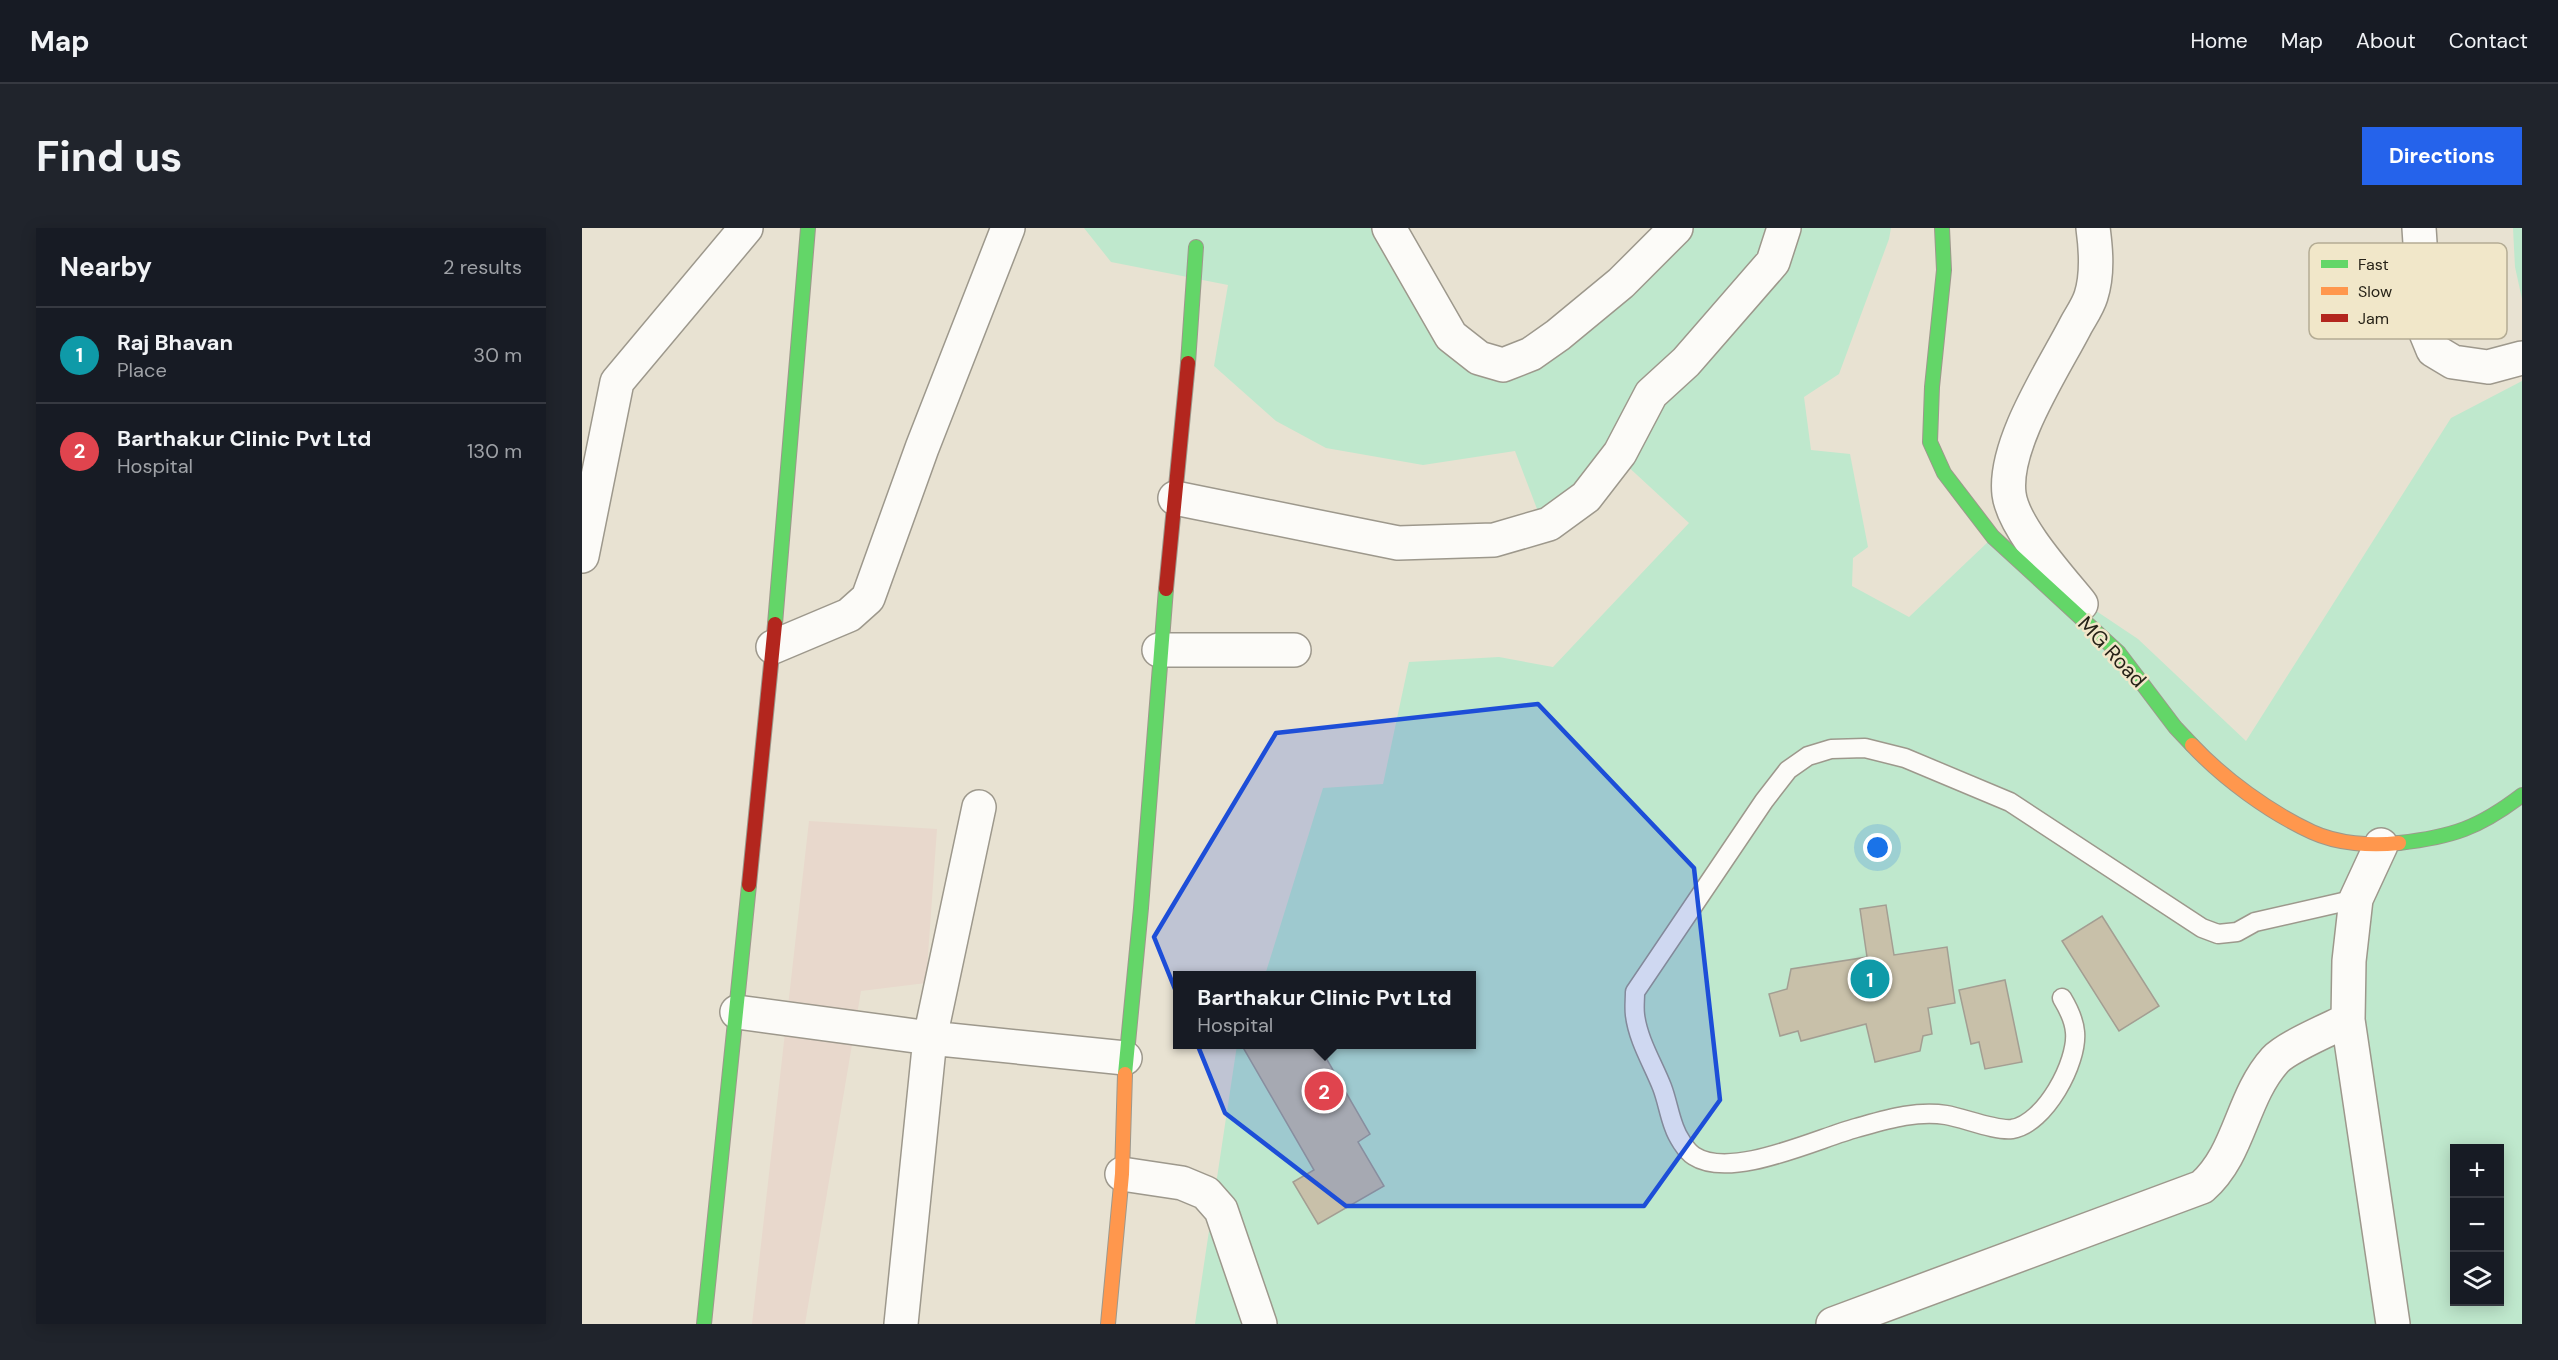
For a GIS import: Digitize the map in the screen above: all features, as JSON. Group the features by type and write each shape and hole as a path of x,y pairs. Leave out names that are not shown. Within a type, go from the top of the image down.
{"street":[{"path":"582,556 617,382 746,228"},
{"path":"704,1324 773,646 808,228"},
{"path":"773,646 849,615 868,598 922,448 1008,228"},
{"path":"1389,228 1451,336 1479,358 1503,365 1531,354 1558,335 1621,283 1676,228"},
{"path":"1175,498 1398,543 1494,540 1549,524 1586,497 1620,453 1651,394 1686,362 1773,262 1784,228"},
{"name":"MG Road","path":"1942,228 1944,270 1932,387 1930,442 1944,473 1993,537 2119,653 2175,727 2209,763 2271,809 2313,833 2344,842 2381,845 2441,838 2493,817 2522,795"},
{"path":"2093,228 2097,259 2091,296 2026,420 2012,459 2009,494 2021,523 2047,562 2119,653"},
{"path":"2419,228 2420,243"},
{"path":"1108,1324 1122,1174 1125,1058 1141,908 1159,650 1175,498 1196,247"},
{"path":"2428,339 2433,350 2453,362 2488,368 2522,358"},
{"path":"1159,650 1294,650"},
{"path":"901,1324 930,1038 979,807"},
{"path":"2381,845 2356,899 2349,961 2348,1020 2393,1324"},
{"path":"737,1012 930,1038 1125,1058"},
{"path":"1833,1324 2202,1187 2225,1161 2258,1082 2277,1058 2348,1020"},
{"path":"1122,1174 1182,1183 1206,1193 1221,1210 1260,1324"}],"lane":[{"path":"2062,998 2071,1016 2075,1032 2072,1059 2053,1097 2024,1126 2010,1129 1947,1115 1913,1115 1833,1135 1751,1161 1724,1164 1708,1163 1693,1155 1674,1127 1663,1090 1641,1038 1635,1015 1635,992 1764,801 1788,770 1808,756 1831,749 1865,748 1905,758 2010,802 2202,928 2218,934 2237,932 2255,922 2356,899"}],"highlighted area":[{"path":"1538,704 1694,868 1720,1100 1644,1206 1346,1206 1225,1113 1154,937 1276,733"}],"shaded area":[{"path":"809,821 937,829 926,983 861,991 805,1324 752,1324"}],"green space":[{"path":"1084,228 1376,228 1500,372 1676,228 1891,228 1889,239 1839,374 1804,397 1811,450 1850,454 1868,547 1853,558 1852,586 1909,617 1990,540 2138,639 2246,741 2451,418 2522,381 2522,1324 1195,1324 1236,1049 1476,1049 1476,971 1266,971 1323,788 1383,784 1409,662 1499,657 1553,667 1689,523 1623,462 1542,522 1515,451 1423,465 1326,448 1276,421 1214,366 1228,285 1111,262"},
{"path":"2513,228 2522,228 2522,299 2515,267"}],"building":[{"path":"1886,905 1894,955 1947,947 1955,1003 1928,1008 1932,1034 1923,1036 1920,1051 1875,1062 1866,1024 1801,1041 1798,1031 1780,1036 1769,994 1787,989 1791,969 1867,957 1860,909"},
{"path":"2102,916 2159,1006 2119,1031 2062,941"},
{"path":"2005,980 2022,1062 1985,1069 1979,1042 1971,1044 1959,990"},
{"path":"1244,1049 1321,1049 1370,1134 1358,1142 1384,1186 1318,1224 1293,1182 1314,1170"}],"traffic: fast":[{"path":"775,624 808,228"},
{"path":"1942,228 1944,270 1932,387 1930,442 1944,473 1993,537 2119,653 2175,727 2192,745"},
{"path":"1188,363 1196,247"},
{"path":"1125,1074 1141,908 1166,589"},
{"path":"2399,843 2435,838 2464,829 2492,816 2522,795"},
{"path":"704,1324 749,885"}],"traffic: slow":[{"path":"2192,745 2248,794 2312,832 2355,843 2399,843"},
{"path":"1108,1324 1122,1174 1125,1074"}],"traffic: jam":[{"path":"1166,589 1188,363"},
{"path":"749,885 775,624"}],"place":[{"name":"Raj Bhavan","path":"1870,979"},
{"name":"Barthakur Clinic Pvt Ltd","path":"1324,1091"}]}
